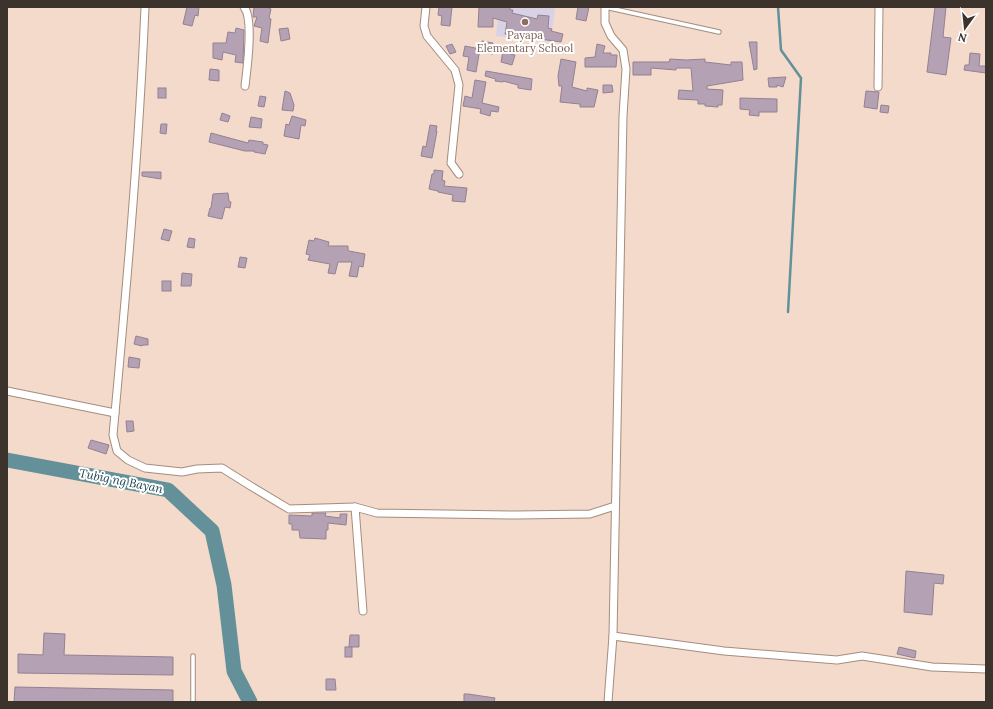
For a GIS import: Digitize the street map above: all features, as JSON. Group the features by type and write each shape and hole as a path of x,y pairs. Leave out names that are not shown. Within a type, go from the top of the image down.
{"street":[{"path":"145,7 133,213 127,265 113,435 117,451 128,460 145,468 182,472 197,469 222,468 249,486 289,509 355,507 377,513 516,515 590,514 615,506"},
{"path":"244,7 246,9 250,26 246,86"},
{"path":"426,7 424,26 427,36 455,70 459,85 450,163 459,174"},
{"path":"605,7 605,23 612,36 623,50 626,69 623,124 613,636 608,702"},
{"path":"878,87 879,7"},
{"path":"7,391 115,413"},
{"path":"355,507 363,612"},
{"path":"613,636 724,651 837,660 862,656 932,667 986,669"}],"lane":[{"path":"605,7 719,32"},
{"path":"193,656 193,702"}],"shaded area":[{"name":"Payapa Elementary School","path":"499,7 555,7 551,42 496,36"}],"building":[{"path":"187,7 199,7 198,16 195,15 192,26 183,24"},
{"path":"254,7 267,7 271,9 269,18 271,19 268,43 260,41 262,28 254,26 257,17 253,17"},
{"path":"439,7 452,7 450,26 441,25 442,16 438,15"},
{"name":"Payapa Elementary School","path":"479,7 510,7 510,10 513,10 512,13 537,19 538,15 549,16 548,28 552,29 551,31 563,34 561,42 505,34 507,22 493,18 493,27 478,27"},
{"path":"578,7 589,7 586,21 576,19"},
{"path":"935,7 946,7 943,37 951,38 946,75 927,72"},
{"path":"236,28 244,30 243,63 235,62 236,55 223,52 222,60 213,58 213,43 226,43 228,32 235,33"},
{"path":"288,28 290,39 281,41 279,29"},
{"path":"482,41 493,43 493,54 481,52"},
{"path":"749,42 757,42 757,69 754,70"},
{"path":"452,44 456,52 450,54 446,46"},
{"path":"597,44 605,46 603,53 617,55 616,67 585,67 585,58 595,57"},
{"path":"504,45 512,48 511,54 515,55 512,65 501,62"},
{"path":"465,46 480,49 476,72 467,70 469,57 463,56"},
{"path":"970,53 980,54 979,66 986,66 986,73 964,70 965,65 969,65"},
{"path":"561,59 576,62 572,87 587,91 587,88 598,90 594,107 580,107 580,104 560,102 562,86 559,86 558,76"},
{"path":"670,59 705,59 705,62 731,65 731,62 742,62 743,80 707,86 707,89 723,90 722,105 718,105 718,107 698,104 698,100 678,99 679,90 693,91 691,68 676,68 676,70 651,68 651,75 633,75 633,62 669,62"},
{"path":"210,69 219,70 219,81 209,80"},
{"path":"486,71 532,79 531,90 518,88 518,85 503,81 495,81 496,79 485,76"},
{"path":"786,77 783,87 777,85 777,87 769,87 768,78"},
{"path":"475,80 486,82 482,103 499,107 498,112 491,111 490,116 480,113 481,109 463,106 465,96 472,98"},
{"path":"603,85 612,85 613,92 603,93"},
{"path":"158,88 166,88 166,98 158,98"},
{"path":"285,91 290,93 294,105 293,111 282,110"},
{"path":"866,91 879,92 877,109 864,107"},
{"path":"260,96 266,97 264,107 258,106"},
{"path":"740,98 777,99 777,112 759,112 759,116 749,115 750,110 740,109"},
{"path":"881,105 889,106 888,113 880,112"},
{"path":"222,113 230,116 228,122 220,120"},
{"path":"292,116 306,120 305,126 301,125 299,139 284,136 286,124 289,125"},
{"path":"251,117 262,119 261,128 249,127"},
{"path":"161,124 167,124 166,134 160,133"},
{"path":"430,125 437,126 432,158 421,156 423,146 426,147"},
{"path":"211,133 248,143 249,140 263,142 263,144 268,145 265,154 254,151 245,151 209,142"},
{"path":"434,170 443,171 442,180 445,181 444,186 467,188 465,202 452,201 453,195 429,189"},
{"path":"142,172 161,172 161,179 142,176"},
{"path":"228,193 229,201 231,202 230,208 225,207 222,219 208,216 213,194"},
{"path":"164,229 172,231 169,241 161,239"},
{"path":"189,238 195,239 194,248 187,247"},
{"path":"315,238 329,242 328,246 348,246 349,251 365,254 363,267 359,266 357,277 349,276 352,262 338,262 335,274 328,273 330,264 308,260 310,255 306,254 309,240 314,241"},
{"path":"240,257 247,258 245,268 238,267"},
{"path":"182,273 192,274 191,286 181,286"},
{"path":"162,281 171,281 171,291 162,291"},
{"path":"136,336 148,339 148,345 142,346 134,344"},
{"path":"129,357 140,359 139,368 128,367"},
{"path":"126,421 133,421 134,431 127,432"},
{"path":"91,440 109,445 106,454 88,448"},
{"path":"312,513 326,513 325,516 340,518 340,514 347,514 346,525 328,523 326,539 300,538 299,530 292,530 292,524 289,524 289,515 312,516"},
{"path":"906,571 944,575 943,584 934,583 932,615 904,612"},
{"path":"44,633 65,634 64,655 173,657 173,675 18,673 18,654 43,655"},
{"path":"350,635 359,635 359,647 349,647"},
{"path":"345,647 352,647 352,657 345,657"},
{"path":"899,647 916,651 915,658 897,654"},
{"path":"326,679 335,679 336,690 326,690"},
{"path":"15,687 173,690 173,702 14,702"},
{"path":"464,694 495,698 494,702 464,702"}],"waterway":[{"path":"778,7 781,50 801,78 788,312"},
{"name":"Tubig ng Bayan","path":"7,460 168,490 212,531 224,585 234,671 250,702"}],"place":[{"name":"Payapa Elementary School","path":"525,22"}]}
